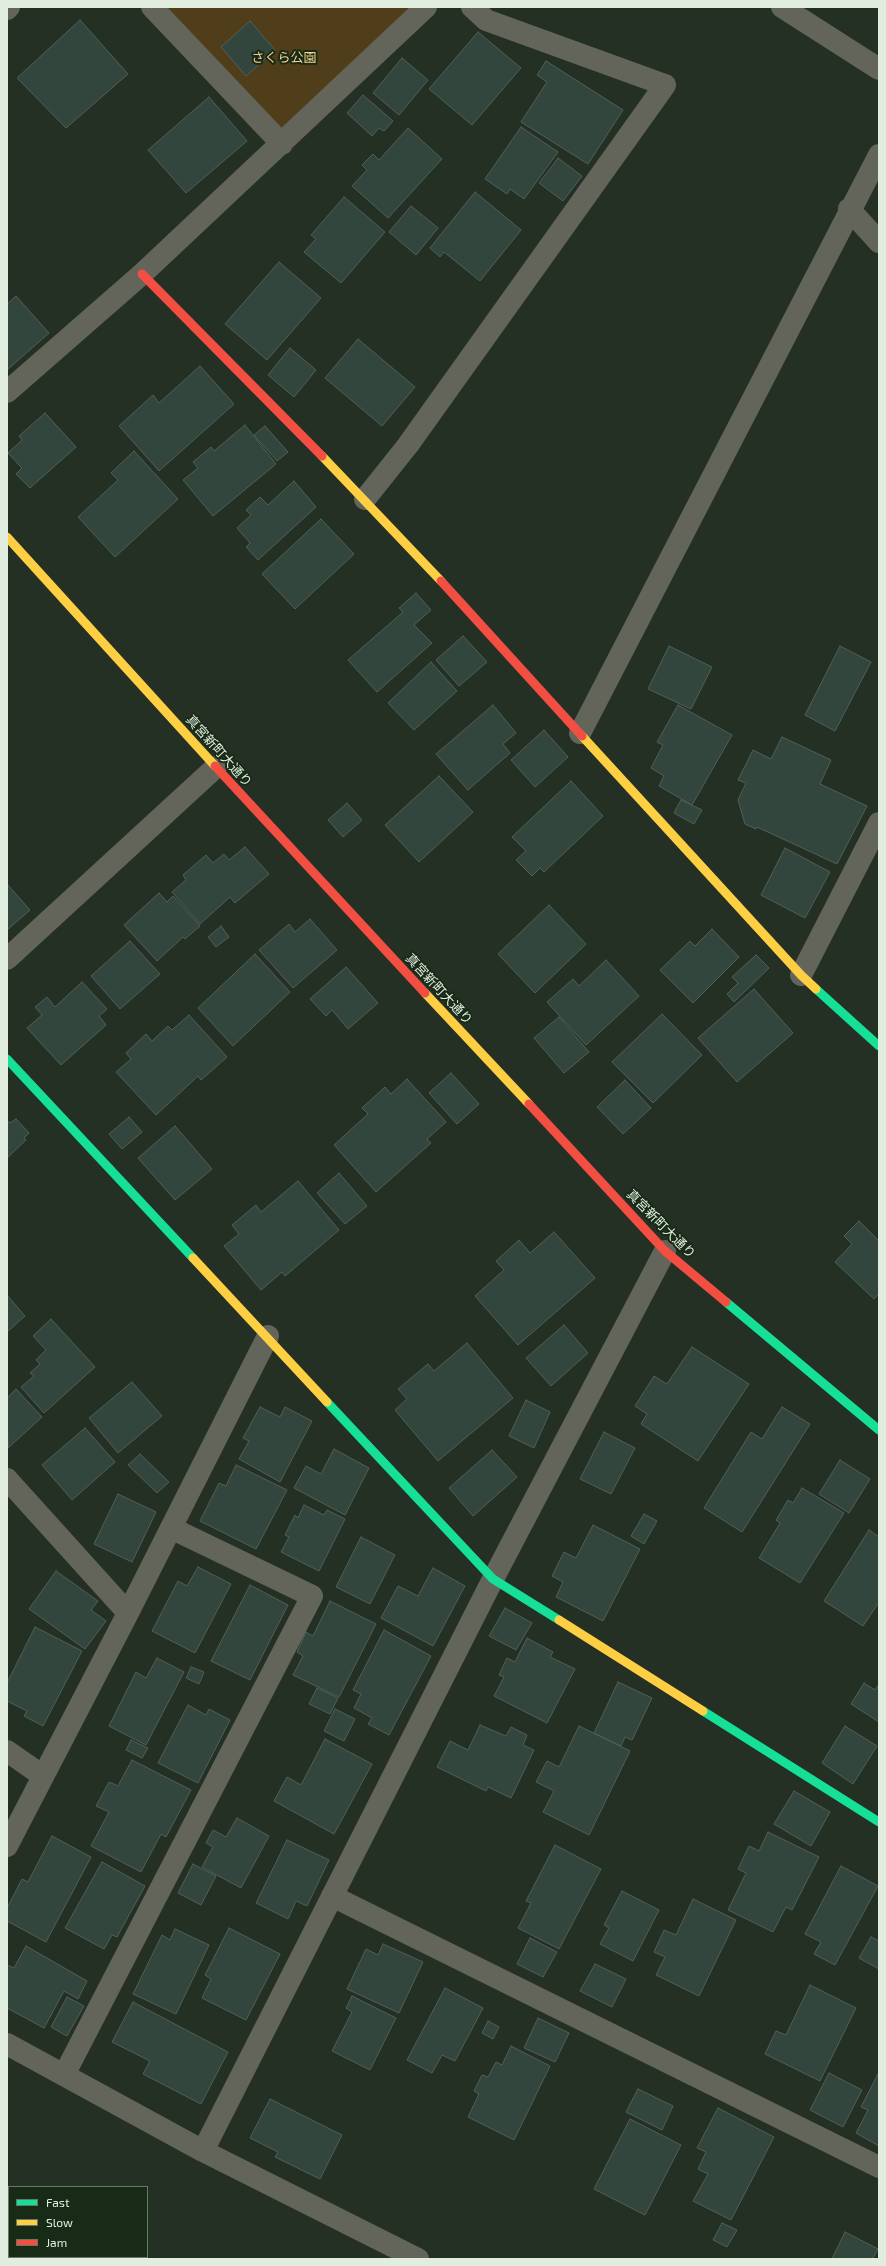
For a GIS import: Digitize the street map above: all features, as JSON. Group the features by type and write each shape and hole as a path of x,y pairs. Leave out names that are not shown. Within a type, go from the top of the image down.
{"street":[{"path":"152,7 282,144"},
{"path":"7,392 142,274 426,7"},
{"path":"365,499 408,445 665,85 486,20 472,7"},
{"path":"782,7 879,69"},
{"path":"580,733 849,209 879,155"},
{"path":"849,209 879,242"},
{"path":"142,274 365,499 801,975 879,1046"},
{"name":"真宮新町大通り","path":"7,537 216,767 665,1250 879,1430"},
{"path":"7,960 216,767"},
{"path":"801,975 879,823"},
{"path":"7,1059 268,1336 493,1579 879,1822"},
{"path":"203,2151 493,1579 665,1250"},
{"path":"7,1846 128,1613 268,1336"},
{"path":"7,1478 128,1613"},
{"path":"64,2075 312,1596 171,1528"},
{"path":"7,1751 43,1776"},
{"path":"332,1896 879,2167"},
{"path":"7,2044 203,2151 418,2259"}],"green space":[{"name":"さくら公園","path":"167,7 411,7 282,130"}],"building":[{"path":"80,20 128,74 66,128 17,78"},
{"path":"250,21 275,50 246,76 221,47"},
{"path":"478,32 521,68 472,125 429,89"},
{"path":"402,58 428,80 399,115 373,93"},
{"path":"546,61 623,110 588,164 521,122 547,82 537,75"},
{"path":"363,95 393,121 384,131 379,128 372,136 347,113"},
{"path":"209,97 247,141 186,193 148,150"},
{"path":"521,127 558,152 524,199 510,189 507,194 485,179"},
{"path":"408,128 442,159 388,218 352,186 367,170 362,165 373,154 379,160"},
{"path":"558,158 582,176 563,201 539,183"},
{"path":"475,192 521,230 480,281 444,252 440,257 430,248"},
{"path":"344,197 385,232 341,283 304,252 316,239 311,235"},
{"path":"411,206 438,228 416,255 389,232"},
{"path":"279,262 321,298 267,360 225,324"},
{"path":"16,296 49,333 7,370 7,304"},
{"path":"358,339 415,387 382,426 325,378"},
{"path":"290,348 316,370 294,397 268,375"},
{"path":"200,366 234,404 159,471 119,426 153,395 159,403"},
{"path":"45,413 76,447 30,488 16,474 22,468 8,453 22,440 19,436"},
{"path":"245,425 276,464 213,516 183,480 198,468 193,462 211,447 214,451"},
{"path":"265,426 288,452 277,461 254,435"},
{"path":"134,451 178,499 115,557 78,517 118,480 111,473"},
{"path":"294,481 316,507 258,560 246,547 250,543 237,528 251,515 246,510 260,497 268,505"},
{"path":"321,519 354,554 295,609 262,574"},
{"path":"416,593 431,610 414,625 432,643 377,692 348,660 403,612 399,608"},
{"path":"463,636 487,662 459,686 436,660"},
{"path":"669,646 712,667 691,709 648,689"},
{"path":"840,646 871,662 835,731 805,715"},
{"path":"431,662 457,691 414,730 388,703"},
{"path":"493,705 516,733 503,744 510,753 468,790 436,754"},
{"path":"678,705 732,735 692,805 659,786 664,776 651,768 663,745 657,742"},
{"path":"544,730 568,757 535,787 511,760"},
{"path":"782,737 831,760 820,784 867,806 837,864 757,827 756,829 745,824 738,800 746,783 738,780 753,750 771,759"},
{"path":"439,776 473,812 419,862 385,825"},
{"path":"571,781 603,816 544,872 540,868 532,876 516,860 526,851 512,837"},
{"path":"681,800 702,810 694,824 674,813"},
{"path":"347,803 362,820 343,837 328,820"},
{"path":"245,847 269,874 235,903 230,897 200,924 172,892 186,880 183,875 206,855 213,863 224,854 229,860"},
{"path":"785,848 830,872 805,918 761,895"},
{"path":"7,884 30,910 7,930"},
{"path":"159,893 167,902 173,896 200,926 185,939 183,937 157,961 124,925"},
{"path":"549,905 586,944 535,993 498,954"},
{"path":"310,919 337,950 293,988 259,950 289,924 295,932"},
{"path":"221,926 229,937 216,947 208,937"},
{"path":"712,929 739,957 693,1003 660,970 690,941 695,946"},
{"path":"130,941 160,974 120,1009 91,976"},
{"path":"255,954 290,992 233,1046 198,1008"},
{"path":"756,955 769,968 734,1002 727,994 738,983 732,977"},
{"path":"606,960 639,996 586,1045 547,1002 573,979 579,986"},
{"path":"346,967 378,1003 348,1029 332,1010 326,1016 310,999"},
{"path":"82,982 107,1009 99,1016 106,1025 61,1065 27,1028 42,1015 35,1007 47,997 55,1007"},
{"path":"754,989 793,1033 737,1082 698,1038"},
{"path":"662,1014 702,1055 653,1103 612,1062"},
{"path":"189,1015 227,1057 201,1080 198,1076 156,1115 116,1072 131,1059 126,1053 146,1034 152,1041 168,1026 172,1030"},
{"path":"559,1017 589,1052 564,1073 534,1038"},
{"path":"451,1073 479,1104 457,1124 429,1093"},
{"path":"407,1079 446,1122 427,1139 431,1143 376,1192 334,1145 368,1114 362,1108 385,1087 391,1094"},
{"path":"625,1080 651,1108 623,1134 597,1107"},
{"path":"129,1117 142,1132 122,1149 109,1134"},
{"path":"16,1119 29,1133 24,1138 26,1140 7,1158 7,1120 10,1123"},
{"path":"175,1126 212,1169 175,1200 138,1158"},
{"path":"339,1173 367,1206 345,1224 317,1193"},
{"path":"298,1181 339,1230 285,1276 282,1272 261,1290 224,1246 239,1234 232,1225 256,1205 261,1212"},
{"path":"859,1221 879,1241 879,1294 874,1299 835,1262 852,1244 844,1236"},
{"path":"554,1232 595,1278 518,1345 475,1296 504,1270 496,1261 519,1240 530,1253"},
{"path":"7,1295 25,1316 7,1332"},
{"path":"51,1319 95,1367 44,1413 21,1387 34,1376 30,1373 40,1364 36,1360 46,1350 33,1336"},
{"path":"564,1325 588,1353 551,1386 526,1358"},
{"path":"467,1343 513,1398 438,1461 395,1410 407,1399 398,1389 428,1364 434,1371"},
{"path":"692,1347 749,1384 698,1461 641,1424 647,1414 635,1406 654,1376 667,1384"},
{"path":"132,1382 162,1416 118,1453 89,1418"},
{"path":"16,1389 42,1417 8,1448 7,1398"},
{"path":"526,1400 550,1412 534,1448 509,1436"},
{"path":"260,1407 280,1417 285,1407 312,1421 280,1482 239,1459 249,1441 243,1438"},
{"path":"782,1407 810,1424 742,1532 704,1508 751,1432 762,1439"},
{"path":"85,1428 115,1462 72,1500 42,1465"},
{"path":"604,1432 635,1448 611,1494 580,1479"},
{"path":"334,1449 369,1468 345,1515 294,1488 306,1466 321,1474"},
{"path":"492,1450 517,1477 473,1516 449,1488"},
{"path":"140,1454 169,1482 157,1493 128,1465"},
{"path":"840,1460 870,1479 849,1513 819,1494"},
{"path":"236,1465 287,1490 256,1549 200,1521 219,1483 226,1486"},
{"path":"802,1488 844,1513 800,1583 759,1558 780,1523 776,1520 788,1500 793,1503"},
{"path":"118,1494 156,1512 132,1562 94,1544"},
{"path":"304,1505 324,1515 327,1510 345,1519 319,1571 281,1552 289,1537 285,1535 295,1515 298,1518"},
{"path":"644,1514 657,1521 644,1544 631,1536"},
{"path":"593,1525 640,1549 603,1621 556,1597 563,1582 552,1576 564,1552 576,1558"},
{"path":"869,1530 879,1537 879,1602 863,1626 824,1601"},
{"path":"361,1537 395,1555 370,1604 336,1587"},
{"path":"198,1567 231,1584 195,1653 152,1631 178,1581 187,1586"},
{"path":"433,1568 465,1586 433,1646 381,1618 398,1586 418,1596"},
{"path":"56,1571 98,1601 91,1610 106,1621 85,1649 29,1609"},
{"path":"250,1585 288,1605 250,1680 211,1661"},
{"path":"330,1601 376,1624 339,1697 293,1675 303,1656 297,1652 306,1632 313,1636"},
{"path":"505,1608 532,1623 516,1650 489,1636"},
{"path":"35,1627 82,1651 43,1726 24,1716 27,1711 7,1701 7,1683"},
{"path":"384,1630 431,1656 389,1735 368,1724 372,1718 354,1708 361,1694 353,1690"},
{"path":"527,1638 553,1652 550,1657 575,1669 547,1723 494,1696 504,1677 499,1675 507,1658 515,1662"},
{"path":"157,1658 184,1672 146,1745 109,1726 136,1672 146,1678"},
{"path":"191,1667 204,1672 199,1684 186,1678"},
{"path":"618,1682 652,1698 632,1740 625,1737 621,1746 594,1733"},
{"path":"864,1683 875,1690 879,1684 879,1722 851,1704"},
{"path":"317,1688 338,1698 330,1714 309,1704"},
{"path":"188,1705 206,1715 209,1709 230,1720 198,1783 158,1763"},
{"path":"335,1709 355,1719 344,1741 324,1731"},
{"path":"480,1725 506,1736 511,1727 527,1735 523,1745 534,1750 511,1798 488,1787 486,1791 437,1767 450,1741 468,1750"},
{"path":"579,1726 630,1751 589,1835 543,1812 554,1791 536,1782 547,1761 559,1767"},
{"path":"845,1726 877,1746 853,1784 822,1763"},
{"path":"325,1739 372,1764 334,1834 274,1801 287,1777 301,1785"},
{"path":"131,1740 148,1748 142,1758 126,1750"},
{"path":"132,1760 191,1790 166,1837 161,1834 141,1872 91,1846 109,1812 96,1806 109,1782 118,1786"},
{"path":"794,1791 830,1812 811,1846 774,1824"},
{"path":"237,1818 269,1836 241,1888 202,1867 213,1847 206,1843 213,1830 226,1837"},
{"path":"768,1832 819,1857 792,1910 786,1907 773,1932 728,1910 746,1873 738,1869 749,1846 759,1851"},
{"path":"52,1836 91,1857 46,1942 7,1921 7,1908 22,1879 28,1882"},
{"path":"287,1840 329,1860 307,1906 296,1901 288,1919 256,1903"},
{"path":"555,1845 601,1869 559,1949 518,1928 531,1903 526,1901"},
{"path":"102,1862 145,1886 117,1937 112,1935 104,1949 65,1928"},
{"path":"193,1864 216,1876 201,1905 178,1893"},
{"path":"841,1866 878,1886 835,1965 814,1954 821,1942 805,1934"},
{"path":"622,1891 659,1910 633,1961 600,1944 609,1928 604,1925"},
{"path":"693,1899 736,1920 699,1996 656,1975 665,1957 654,1952 664,1930 676,1935"},
{"path":"229,1928 280,1954 246,2020 202,1998 211,1979 205,1975"},
{"path":"175,1929 209,1945 176,2014 133,1994 162,1935 170,1940"},
{"path":"871,1937 879,1941 879,1969 859,1958"},
{"path":"530,1938 557,1952 543,1977 517,1964"},
{"path":"383,1944 423,1962 399,2013 347,1989 366,1949 378,1955"},
{"path":"26,1946 87,1981 78,1999 64,1991 44,2028 7,2008 7,1965 14,1968"},
{"path":"595,1964 626,1979 612,2007 580,1991"},
{"path":"810,1985 856,2008 820,2081 765,2054 776,2031 786,2035"},
{"path":"445,1988 483,2008 455,2061 442,2055 432,2073 407,2060"},
{"path":"352,1996 396,2018 370,2070 332,2051 352,2012 346,2008"},
{"path":"67,1997 84,2006 67,2036 51,2027"},
{"path":"133,2002 228,2052 201,2104 143,2074 150,2061 112,2042"},
{"path":"538,2018 569,2033 555,2062 524,2048"},
{"path":"488,2021 499,2027 493,2039 482,2033"},
{"path":"511,2046 550,2066 514,2140 468,2117 479,2094 474,2091 482,2075 488,2077 496,2062 502,2065"},
{"path":"879,2072 879,2146 856,2133 868,2110 861,2107"},
{"path":"829,2073 862,2090 843,2127 810,2110"},
{"path":"638,2089 673,2106 662,2130 626,2112"},
{"path":"270,2099 342,2135 320,2179 275,2157 278,2152 250,2138"},
{"path":"718,2108 774,2137 731,2220 693,2201 708,2174 698,2169 706,2152 697,2148"},
{"path":"630,2119 681,2145 645,2215 594,2189"},
{"path":"722,2223 737,2230 727,2247 713,2240"},
{"path":"845,2232 878,2249 873,2258 876,2259 832,2259"}],"traffic: fast":[{"path":"816,989 879,1046"},
{"path":"7,1059 193,1258"},
{"path":"726,1302 879,1430"},
{"path":"327,1402 493,1579 559,1620"},
{"path":"703,1711 879,1822"}],"traffic: slow":[{"path":"322,456 441,581"},
{"path":"7,537 215,766"},
{"path":"582,736 801,975 816,989"},
{"path":"425,993 529,1104"},
{"path":"193,1258 327,1402"},
{"path":"559,1620 703,1711"}],"traffic: jam":[{"path":"142,274 322,456"},
{"path":"441,581 582,736"},
{"path":"215,766 425,993"},
{"path":"529,1104 665,1251 726,1302"}]}
